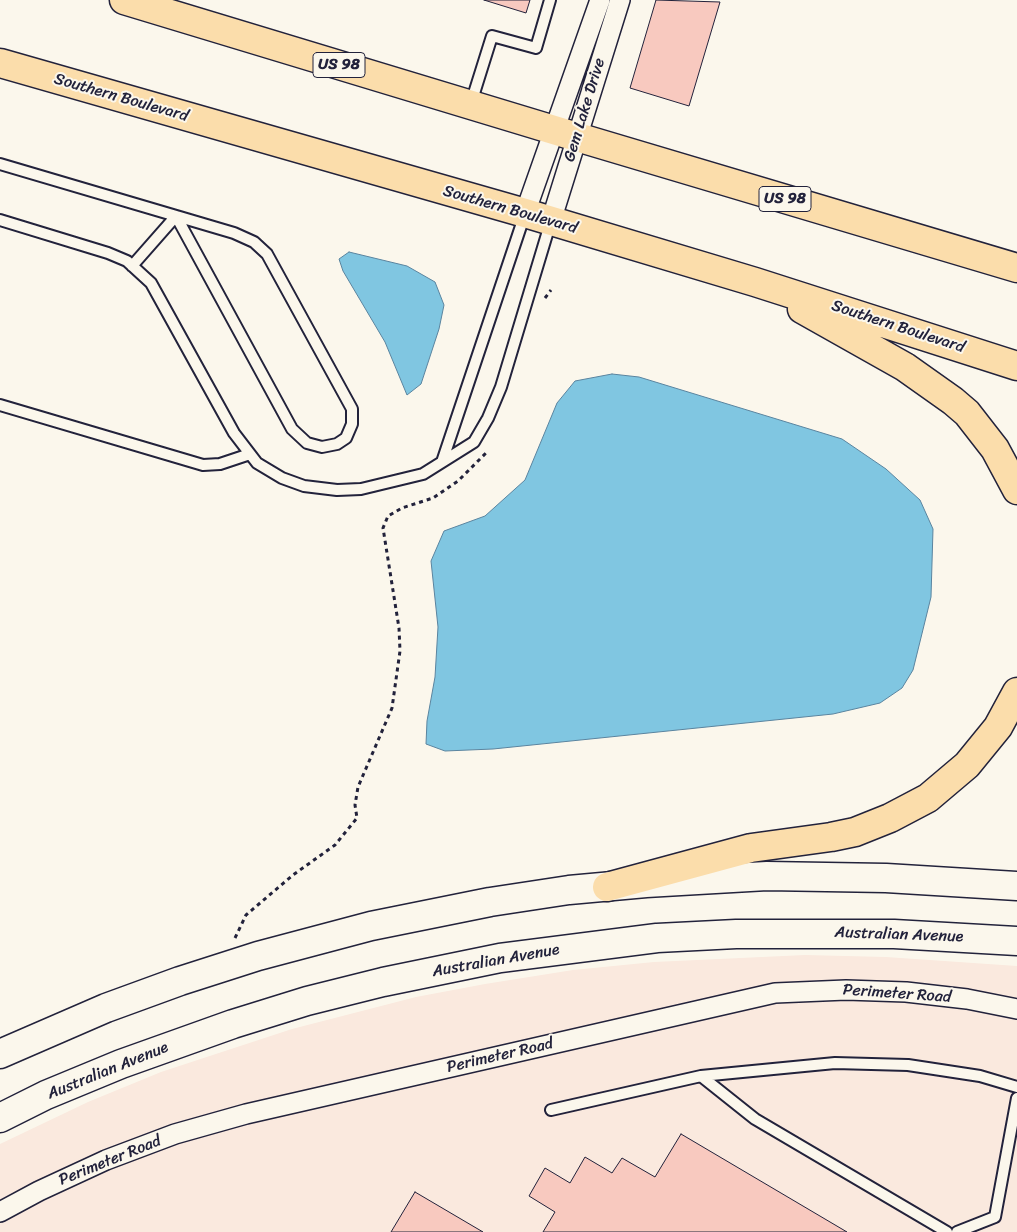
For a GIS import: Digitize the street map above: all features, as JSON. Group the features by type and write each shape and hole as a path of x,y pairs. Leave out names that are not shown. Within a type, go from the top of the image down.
{"highway":[{"name":"US 98","path":"124,0 565,134 1017,268"},
{"name":"Southern Boulevard","path":"0,63 525,213 755,282 1017,366"},
{"path":"755,282 905,367 953,401 967,413 995,449 1017,490"},
{"path":"944,342 1017,359"},
{"path":"607,887 751,848 839,836 890,818 928,798 967,765 998,727 1017,692"}],"main road":[{"path":"0,1054 106,1008 219,968 334,935 402,919 490,902 607,887 767,876 886,878 1017,886"},
{"name":"Australian Avenue","path":"0,1118 46,1095 114,1067 240,1021 383,982 500,958 647,940 736,934 894,934 1017,941"}],"street":[{"name":"Gem Lake Drive","path":"551,221 565,134 600,0"},
{"name":"Gem Lake Drive","path":"525,213 565,134 620,0"},
{"name":"Perimeter Road","path":"0,1212 39,1191 106,1160 175,1134 246,1114 775,993 846,990 906,992 967,999 1017,1009"}],"lane":[{"path":"471,104 492,36 536,48 550,0"},
{"path":"0,164 234,233 254,242 267,254 352,408 352,424 346,438 337,444 322,447 307,443 292,429 176,216"},
{"path":"442,462 525,213"},
{"path":"132,266 176,216"},
{"path":"0,220 108,253 132,266 151,282 234,433 257,463 282,478 304,486 361,490 424,474 474,442 488,418 501,387 551,221"},
{"path":"0,405 203,465 220,464 250,454"},
{"path":"551,1110 701,1076 835,1063 908,1065 980,1076 1017,1087"},
{"path":"701,1076 755,1119 947,1232"},
{"path":"957,1232 994,1217 1017,1098"}],"path":[{"path":"542,303 551,290"},
{"path":"219,968 246,915 294,875 335,845 357,818 355,805 358,787 392,708 400,651 399,628 383,528 388,516 402,508 433,498 458,481 485,456 489,449"}],"shaded area":[{"path":"805,955 886,957 1017,966 1017,1232 0,1232 0,1144 88,1102 161,1072 292,1029 416,997 485,984 573,970 654,962"}],"water":[{"path":"349,252 407,266 435,282 444,305 439,329 421,384 407,395 385,342 343,271 339,259"},
{"path":"612,374 639,377 842,439 886,469 920,500 933,529 931,597 913,670 902,688 880,703 833,714 493,749 445,751 426,744 427,721 435,677 438,627 431,561 444,531 485,516 525,480 557,403 575,381"}],"building":[{"path":"484,0 530,0 526,13"},
{"path":"656,0 720,2 689,106 630,88"},
{"path":"681,1134 847,1232 543,1232 555,1212 529,1196 545,1168 570,1183 585,1157 612,1173 622,1158 655,1177"},
{"path":"415,1192 483,1232 391,1232"}]}
